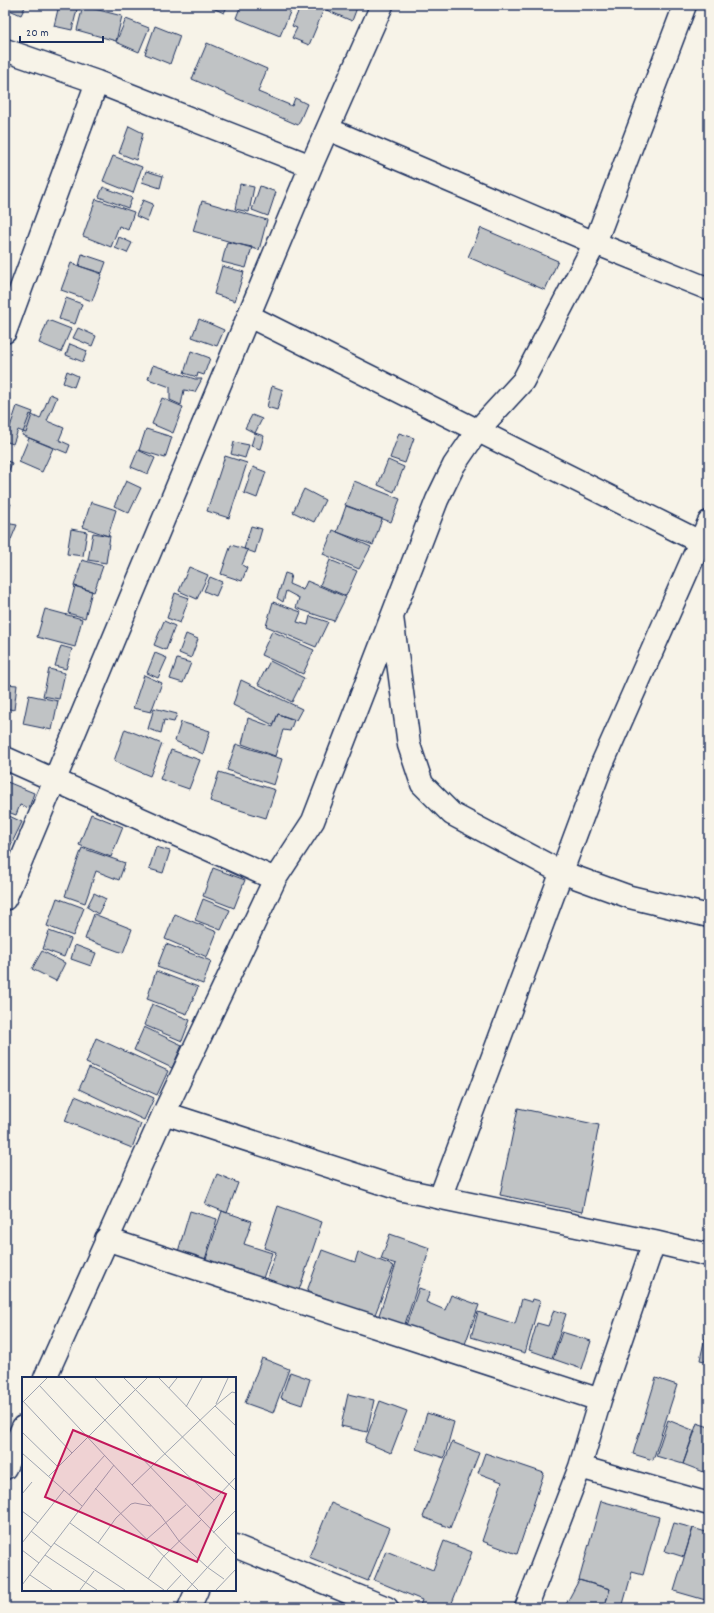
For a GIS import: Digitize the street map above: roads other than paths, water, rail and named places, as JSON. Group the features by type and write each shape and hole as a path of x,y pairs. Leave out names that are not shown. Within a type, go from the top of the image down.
{"street":[{"path":"5,900 311,166 382,5"},
{"path":"45,1377 106,1239 164,1113 275,879 313,821 437,500 454,465 478,430 523,381 595,243 685,5"},
{"path":"5,50 96,82 311,166"},
{"path":"5,332 96,82"},
{"path":"328,129 595,243 709,289"},
{"path":"249,316 700,542"},
{"path":"440,1198 602,764 709,522"},
{"path":"392,615 409,745 422,784 452,814 562,872 630,898 709,916"},
{"path":"5,758 275,879"},
{"path":"164,1113 403,1190 654,1242 709,1255"},
{"path":"106,1239 600,1400"},
{"path":"526,1608 580,1467 600,1400 654,1242"},
{"path":"11,1462 22,1430"},
{"path":"580,1467 709,1504"},
{"path":"236,1546 387,1608"},
{"path":"188,1608 196,1591"}]}
